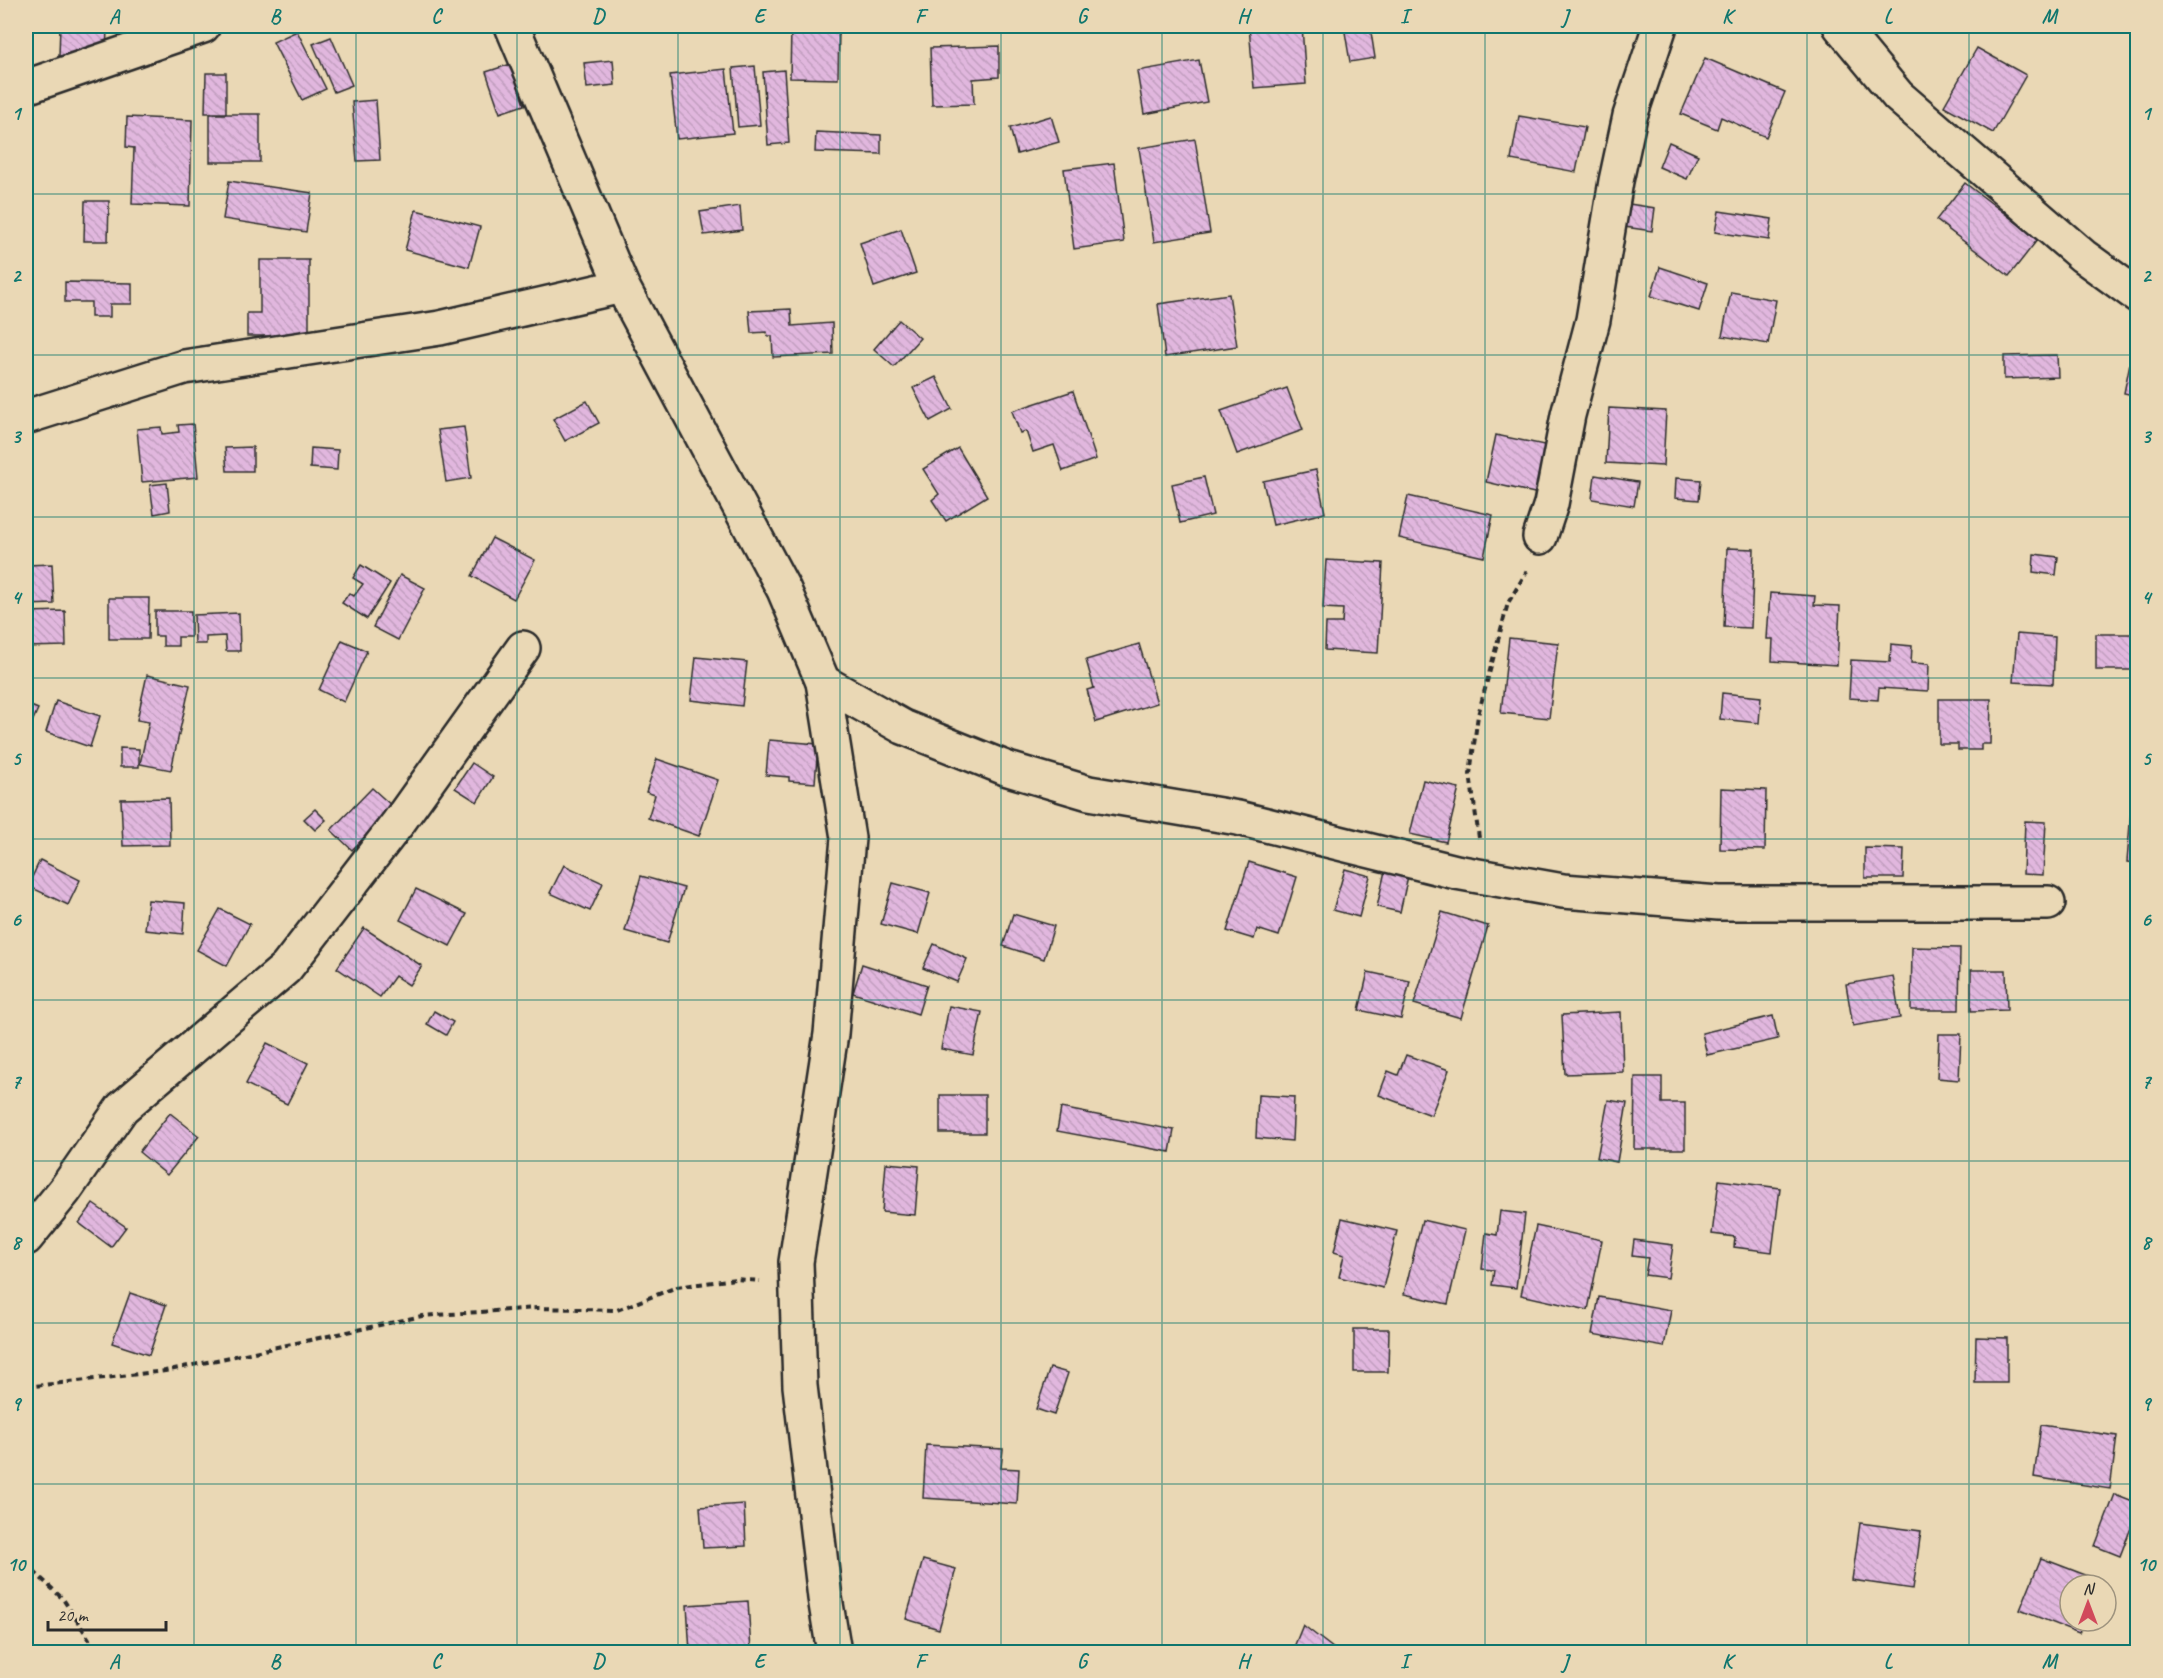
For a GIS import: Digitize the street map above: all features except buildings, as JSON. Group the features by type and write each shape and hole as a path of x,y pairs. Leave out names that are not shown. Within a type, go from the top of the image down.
{"street":[{"path":"26,87 203,26"},
{"path":"512,26 622,286 784,590 823,682 848,838 831,1034 796,1262 796,1284 800,1386 825,1598 834,1653"},
{"path":"1540,537 1551,504 1568,415 1593,320 1616,181 1630,116 1660,26"},
{"path":"1840,26 1898,96 2083,256 2138,296"},
{"path":"26,417 184,367 440,328 622,286"},
{"path":"26,1238 64,1190 122,1108 286,968 398,823 523,648"},
{"path":"823,682 903,727 1008,769 1089,793 1238,818 1456,872 1563,891 1719,903 2048,903"}],"path":[{"path":"1456,872 1480,847 1470,774 1478,715 1508,603 1528,569 1540,537"},
{"path":"26,1387 165,1371 422,1316 537,1308 617,1310 677,1287 735,1280 796,1284"},
{"path":"26,1564 63,1599 89,1639 91,1653"}]}
